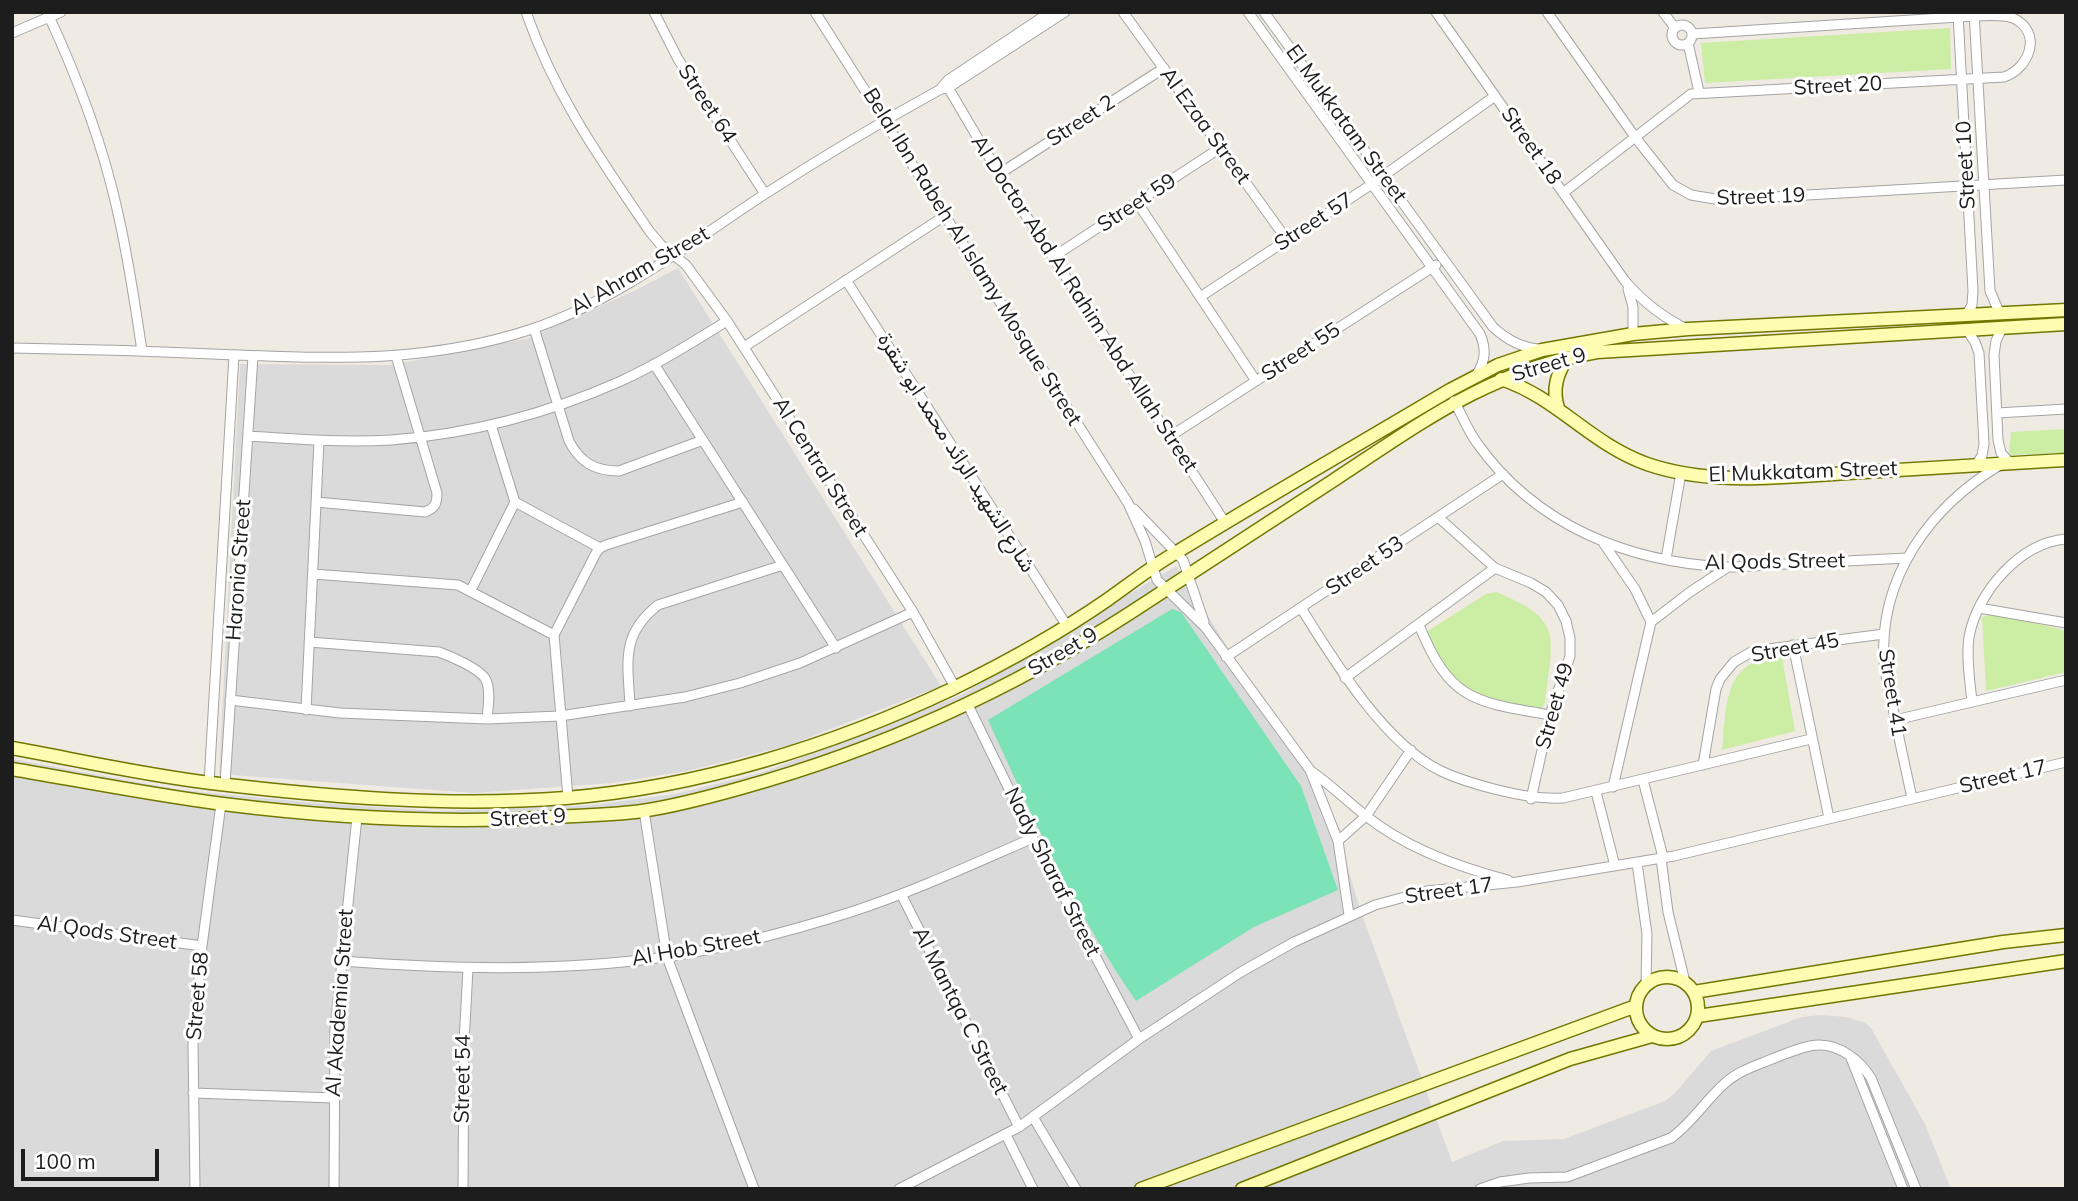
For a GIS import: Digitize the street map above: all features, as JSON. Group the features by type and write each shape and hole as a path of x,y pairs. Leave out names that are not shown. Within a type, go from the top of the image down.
{"main road":[{"name":"Street 9","path":"12,748 209,783 358,798 474,802 568,798 664,785 755,763 867,725 956,687 1067,626 1175,553 1477,374 1542,350 1633,334 1688,329 2066,310"},
{"name":"Street 9","path":"12,769 221,804 357,817 476,821 644,811 785,776 909,730 967,703 1087,639 1454,401 1501,379 1567,358 1597,352 2066,324"},
{"path":"1558,408 1555,387 1567,358"},
{"name":"El Mukkatam Street","path":"1501,379 1531,390 1610,447 1649,464 1681,473 1757,478 2066,460"},
{"path":"1084,615 1091,625 1087,639"},
{"path":"1652,1036 1640,1023 1636,1006 1639,995 1646,986 1665,977 1689,987 2066,935"},
{"path":"1698,1016 2066,961"},
{"path":"1242,1189 1570,1059 1652,1036 1671,1040 1682,1036 1692,1027 1698,1016 1698,1003 1689,987"},
{"path":"1141,1189 1636,1006"}],"street":[{"path":"12,33 61,12"},
{"name":"Al Central Street","path":"526,12 559,93 587,139 650,233 696,276 727,321 913,612 956,687"},
{"name":"Street 64","path":"654,12 678,59 765,194"},
{"name":"Belal Ibn Rabeh Al Islamy Mosque Street","path":"815,12 1128,503 1145,541 1157,580 1206,628"},
{"path":"945,86 1050,12"},
{"path":"945,86 1065,12"},
{"name":"Al Ezaa Street","path":"1123,12 1287,240"},
{"name":"El Mukkatam Street","path":"1248,12 1483,341 1484,359 1477,374"},
{"name":"El Mukkatam Street","path":"1264,12 1501,335 1520,345 1542,350"},
{"name":"Street 18","path":"1436,12 1625,281 1647,304 1673,323 1688,329"},
{"name":"Street 19","path":"1547,12 1635,137 1673,185 1691,195 1711,200 2065,179"},
{"path":"1663,12 1675,28"},
{"name":"Street 10","path":"1958,14 1973,298 1966,316"},
{"path":"1699,92 1690,38 1686,26 1679,25 1672,35 1674,40 1681,44 1690,38 1867,17 1974,14 2009,17 2024,27 2030,44 2026,62 2020,69 2004,77 1978,80"},
{"name":"Street 10","path":"1974,14 1990,291 2000,314"},
{"path":"49,15 80,92 117,206 130,264 142,351"},
{"name":"Street 2","path":"999,174 1164,68"},
{"name":"Street 20","path":"1563,193 1684,97 1699,92 1978,80"},
{"name":"Al Ahram Street","path":"12,348 328,359 396,356 462,346 534,328 611,292 674,256 765,194 945,86"},
{"name":"Al Doctor Abd Al Rahim Abd Allah Street","path":"945,86 1226,524"},
{"name":"Street 57","path":"1200,297 1372,184 1495,96"},
{"name":"Street 59","path":"1053,257 1220,148"},
{"path":"1137,202 1256,381"},
{"path":"744,347 946,215"},
{"name":"Street 55","path":"1170,437 1444,259"},
{"name":"شارع الشهيد الرائد محمد ابو شقرة","path":"846,280 1067,626"},
{"name":"Street 18","path":"1625,281 1633,307 1633,334"},
{"path":"248,436 319,441 390,440 491,425 559,405 622,380 727,321"},
{"path":"534,328 569,441 577,456 589,466 605,471 619,471 703,440"},
{"path":"2002,328 1994,348 1999,447 2006,464"},
{"path":"1966,330 1979,353 1984,444 1982,456 1975,466"},
{"name":"Haronia Street","path":"209,783 234,355"},
{"name":"Haronia Street","path":"225,784 253,356"},
{"path":"316,502 425,512 433,509 437,502 437,493 421,436 396,356"},
{"path":"654,364 836,648"},
{"name":"Al Qods Street","path":"1454,401 1476,441 1503,474 1528,498 1603,544 1666,559 1728,567 1907,558"},
{"path":"1997,413 2066,409"},
{"path":"471,590 515,502 491,425"},
{"path":"306,710 319,441"},
{"name":"Street 41","path":"1912,798 1884,664 1884,634 1888,608 1907,558 1938,513 1978,478 2006,464"},
{"path":"1666,559 1681,473"},
{"name":"Street 53","path":"1226,657 1503,474"},
{"path":"515,502 600,548"},
{"path":"568,798 554,635 600,548 743,502"},
{"name":"Belal Ibn Rabeh Al Islamy Mosque Street","path":"1128,503 1186,564 1206,628"},
{"name":"Street 49","path":"1438,517 1495,568 1546,592 1558,605 1566,621 1570,656 1550,715 1531,799"},
{"path":"1972,702 1969,636 1979,607 2017,560 2045,544 2066,539"},
{"path":"1603,544 1635,589 1651,622 1613,787"},
{"path":"630,706 627,653 631,638 647,614 658,605 783,565"},
{"path":"1651,622 1728,567"},
{"path":"1345,678 1495,568"},
{"path":"313,574 457,585 554,635"},
{"path":"1979,607 2066,623"},
{"path":"1301,608 1345,678 1378,717 1410,750 1436,769 1464,782 1531,799 1563,798 1811,739"},
{"path":"230,700 306,710 487,719 560,716 630,706 740,683 800,663 913,612"},
{"path":"1419,625 1439,668 1459,689 1485,702 1550,715"},
{"path":"1206,628 1310,770 1366,816 1402,840 1424,850 1470,870 1517,882"},
{"name":"Street 45","path":"1703,765 1716,689 1726,670 1743,656 1793,645 1884,634"},
{"path":"309,642 439,652 480,673 486,679 487,719"},
{"path":"1793,645 1829,818"},
{"path":"1895,720 2066,680"},
{"name":"Nady Sharaf Street","path":"967,703 1033,838 1139,1039"},
{"path":"1338,841 1366,816 1410,750"},
{"name":"Street 17","path":"899,1189 1019,1127 1139,1039 1241,972 1294,942 1375,905 1427,891 1517,882 1662,858 2066,762"},
{"path":"1310,770 1338,841 1349,915"},
{"path":"1643,780 1662,858 1668,912 1689,987"},
{"path":"1596,792 1615,866"},
{"name":"Street 58","path":"195,1189 193,1045 202,946 221,804"},
{"path":"644,811 667,957 754,1189"},
{"name":"Al Akademia Street","path":"334,1189 335,1029 357,817"},
{"name":"Al Hob Street","path":"341,961 468,969 544,968 667,957 805,926 901,894 1033,838"},
{"path":"1637,863 1647,934 1646,986"},
{"name":"Al Mantqa C Street","path":"901,894 1019,1127"},
{"name":"Al Qods Street","path":"12,920 202,946"},
{"name":"Street 54","path":"463,1189 463,1055 468,969"},
{"path":"1480,1189 1500,1182 1529,1178 1567,1177 1671,1138 1686,1128 1733,1076 1798,1049 1825,1044 1841,1049 1865,1067 1916,1189"},
{"path":"1850,1056 1903,1189"},
{"path":"193,1093 333,1098"},
{"path":"1033,1116 1076,1189"},
{"path":"1878,1125 1888,1120"},
{"path":"1006,1135 1033,1189"}],"shaded area":[{"path":"678,268 941,686 790,745 687,771 612,783 474,793 219,774 240,364 391,365 530,338"},
{"path":"1176,566 1295,753 1335,824 1360,909 1452,1162 1503,1141 1564,1139 1665,1101 1711,1051 1802,1017 1820,1015 1847,1017 1871,1028 1925,1124 1951,1189 12,1189 12,759 181,790 313,803 438,811 593,805 675,794 760,773 884,727 963,694"}],"green space":[{"path":"1950,28 1951,69 1705,83 1701,43"},
{"path":"2066,429 2066,453 2009,455 2011,432"},
{"path":"1496,592 1534,612 1544,622 1549,634 1551,647 1545,703 1540,710 1533,713 1499,710 1470,697 1450,677 1423,634 1486,594"},
{"path":"1172,609 1181,612 1301,786 1338,890 1254,927 1136,1001 1074,899 988,720"},
{"path":"1997,613 2066,631 2066,672 1986,691 1982,617"},
{"path":"1782,657 1795,731 1722,750 1725,712 1736,677 1744,668 1755,662"}]}
